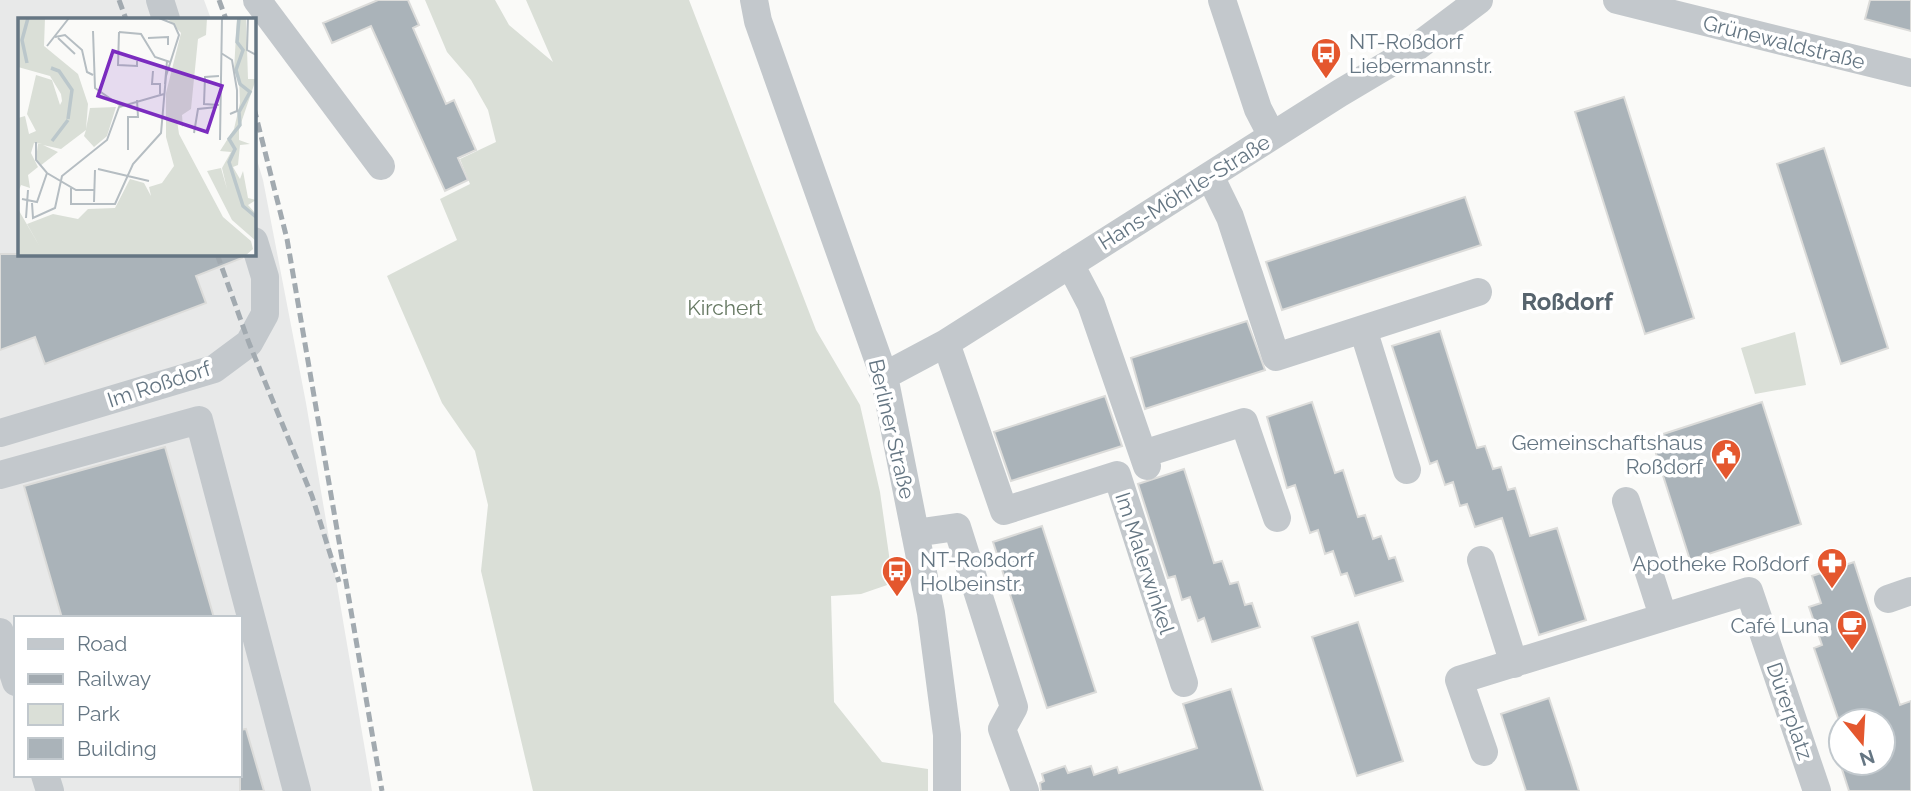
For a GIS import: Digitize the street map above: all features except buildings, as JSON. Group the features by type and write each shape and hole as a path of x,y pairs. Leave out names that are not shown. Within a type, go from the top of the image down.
{"street":[{"path":"160,0 166,18"},
{"path":"257,0 381,166"},
{"name":"Berliner Straße","path":"754,0 758,21 884,376 940,674 947,734 947,791"},
{"path":"1222,0 1258,109 1272,136"},
{"name":"Hans-Möhrle-Straße","path":"884,376 946,344 1444,30 1479,0"},
{"name":"Grünewaldstraße","path":"1617,0 1911,73"},
{"path":"1210,176 1230,217 1276,357 1478,292"},
{"name":"Im Roßdorf","path":"0,433 214,369 249,343 265,314 265,277 256,248"},
{"path":"1070,264 1091,304 1145,460 1244,422 1277,518"},
{"path":"1363,329 1407,470"},
{"name":"Im Malerwinkel","path":"946,344 1004,511 1117,475 1184,683"},
{"path":"0,475 199,420 297,791"},
{"path":"1484,752 1460,680 1663,616 1626,501"},
{"path":"915,533 957,527 1014,707 1002,729 1025,791"},
{"path":"1481,560 1514,664"},
{"name":"Dürerplatz","path":"1663,616 1749,590 1816,791"},
{"path":"0,632 14,676"}],"shaded area":[{"path":"0,0 204,0 211,18 18,18 18,256 256,256 256,157 263,180 306,403 372,791 0,791"}],"green space":[{"name":"Kirchert","path":"425,0 495,0 509,25 553,62 526,0 689,0 816,330 860,405 880,492 893,583 861,594 831,596 834,702 882,762 928,769 928,791 533,791 481,571 488,505 475,451 442,403 387,276 457,240 440,199 470,184 460,159 496,142 488,110 471,80 447,52"},
{"path":"1795,332 1806,385 1755,394 1741,348"}],"railway":[{"path":"119,0 126,18"},
{"path":"219,0 226,18"},
{"path":"256,116 287,239 382,791"},
{"path":"218,256 249,343 312,496 339,582"}],"place":[{"name":"NT-Roßdorf Liebermannstr.","path":"1326,80"},
{"name":"Gemeinschaftshaus Roßdorf","path":"1726,481"},
{"name":"Apotheke Roßdorf","path":"1832,590"},
{"name":"NT-Roßdorf Holbeinstr.","path":"897,598"},
{"name":"Café Luna","path":"1852,652"}],"district":[{"name":"Roßdorf","path":"1567,301"}]}
